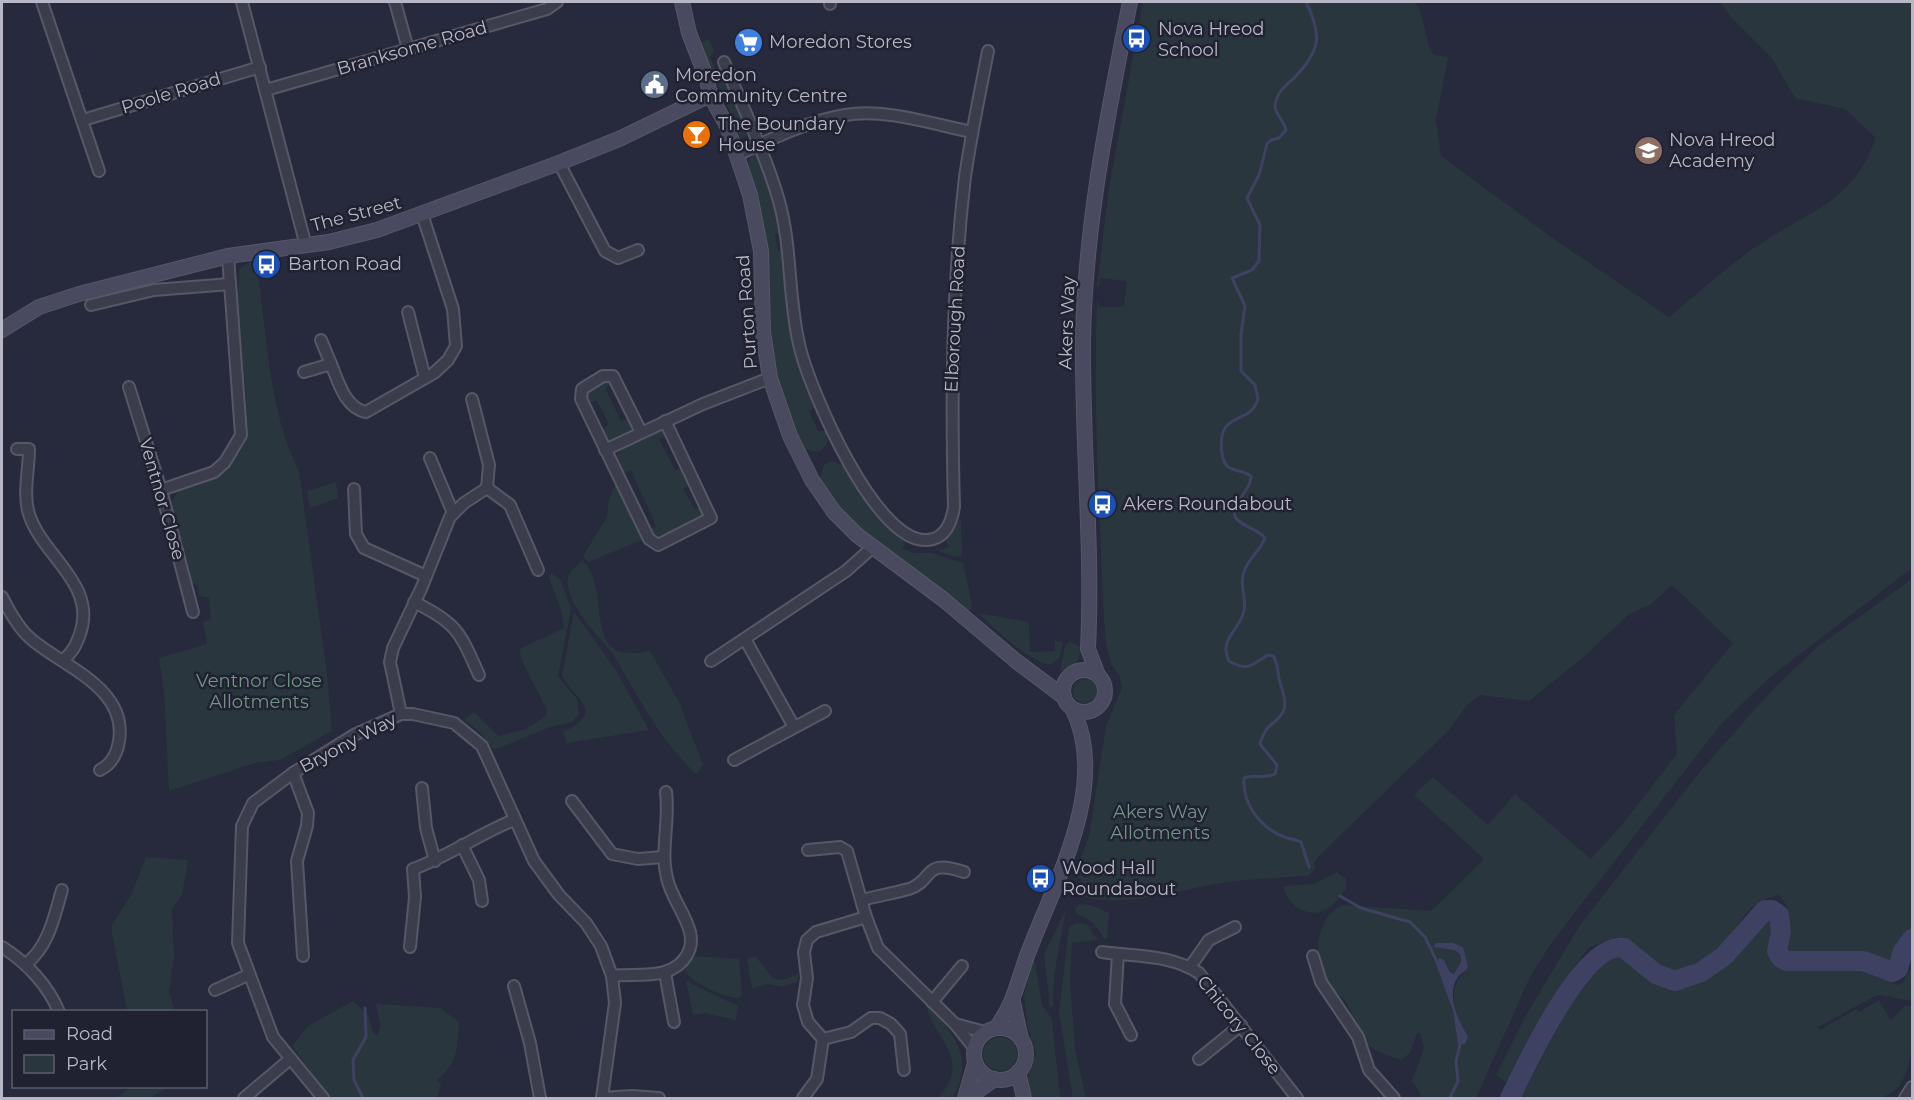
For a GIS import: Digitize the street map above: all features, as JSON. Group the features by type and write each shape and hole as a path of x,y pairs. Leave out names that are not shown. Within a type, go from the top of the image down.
{"street":[{"path":"42,2 99,171"},
{"path":"242,2 306,246"},
{"path":"395,2 408,49"},
{"name":"Branksome Road","path":"266,90 547,9 557,2"},
{"name":"Purton Road","path":"682,2 689,33 707,79 710,95 737,155 758,227 763,332 770,378 790,436 812,480 841,520 936,594 1068,703"},
{"name":"Akers Way","path":"1098,675 1088,649 1083,377 1086,273 1098,173 1130,2"},
{"name":"Elborough Road","path":"760,145 786,231 799,344 812,387 848,459 871,497 896,527 911,537 933,539 946,530 953,515 953,309 972,132 988,51"},
{"path":"724,62 760,145"},
{"name":"Poole Road","path":"83,120 260,67"},
{"name":"The Street","path":"2,330 39,307 59,300 228,256 306,246 365,233 559,164 619,139 710,95"},
{"path":"737,155 820,122 855,114 876,115 972,132"},
{"path":"559,164 608,254 618,258 638,250"},
{"path":"321,340 346,398 356,409 366,412 442,367 452,354 457,332 446,285 422,214"},
{"path":"161,490 213,472 225,462 241,435 228,256"},
{"path":"91,305 154,290 230,284"},
{"path":"408,312 425,378"},
{"path":"304,372 331,364"},
{"path":"641,432 614,376 603,376 585,386 581,394 605,450 650,541 658,545 670,541 711,518 665,421"},
{"path":"605,450 665,421 770,378"},
{"name":"Ventnor Close","path":"129,387 161,490 193,612"},
{"path":"401,714 396,701 391,654 453,513 487,488 489,465 472,399"},
{"path":"17,449 29,449 26,489 33,526 42,543 73,579 83,602 83,627 76,645 63,660"},
{"path":"430,458 453,513"},
{"path":"487,488 510,505 538,570"},
{"path":"354,489 356,534 364,548 426,576"},
{"path":"711,661 860,560 873,547"},
{"path":"2,597 28,637 63,660 97,687 113,706 120,731 116,751 111,761 100,770"},
{"path":"414,602 442,615 457,630 478,675"},
{"path":"745,639 794,727"},
{"name":"Akers Way","path":"1073,673 1088,649"},
{"path":"974,1048 1014,1002 1030,948 1056,887 1074,836 1083,787 1084,737 1105,694 1105,687 1098,675 1086,670 1035,675"},
{"path":"1073,673 1064,684 1068,703 1084,737"},
{"path":"1068,703 1086,711 1098,706"},
{"path":"734,760 825,711"},
{"name":"Bryony Way","path":"323,1098 289,1060 273,1037 238,943 242,826 258,798 293,772 354,735 401,714 443,719 461,727 476,739 491,763 514,820 546,879 596,937 612,976 615,1003 602,1098"},
{"path":"293,772 308,813 307,826 297,861 303,956"},
{"path":"422,788 426,828 435,861"},
{"path":"612,976 665,973 682,961 689,950 691,938 669,887 663,857 668,823 666,792"},
{"path":"572,801 612,854 638,859 663,857"},
{"path":"410,947 415,897 413,869 435,861 514,820"},
{"path":"462,845 479,880 482,902"},
{"path":"808,850 836,847 847,851 866,917 884,956 955,1024 974,1048 975,1063 966,1098"},
{"path":"862,900 909,888 930,872 941,867 964,872"},
{"path":"26,964 37,954 46,940 62,890"},
{"path":"823,1039 808,1022 803,1005 807,978 804,952 807,940 816,932 866,917"},
{"path":"1191,967 1209,940 1235,927"},
{"path":"2,947 26,964 51,996 58,1010"},
{"name":"Chicory Close","path":"1102,952 1164,958 1191,967 1205,980 1297,1098"},
{"path":"1118,954 1115,1004 1131,1035"},
{"path":"1313,956 1321,982 1358,1036 1369,1070 1394,1098"},
{"path":"932,1002 962,966"},
{"path":"665,973 674,1022"},
{"path":"215,990 248,975"},
{"path":"514,986 530,1043 540,1098"},
{"path":"1014,1002 1025,1057 1018,1072 1024,1098"},
{"path":"823,1039 851,1032 871,1018 880,1018 900,1034 904,1070"},
{"path":"955,1024 991,1030 1010,1030 1021,1039"},
{"path":"1199,1059 1241,1025"},
{"path":"803,1098 817,1078 823,1039"},
{"path":"244,1098 289,1060"},
{"path":"975,1063 983,1074 998,1079 1018,1098"},
{"path":"966,1098 998,1079 1018,1072"},
{"path":"1905,1098 1912,1087"},
{"path":"602,1098 632,1096 659,1098"}],"green space":[{"name":"Akers Way Allotments","path":"1143,2 1415,2 1434,55 1448,57 1436,120 1441,156 1551,237 1669,317 1748,252 1843,191 1867,160 1876,138 1845,109 1795,98 1772,58 1730,16 1720,2 1912,2 1912,568 1769,678 1721,724 1552,942 1530,977 1476,1098 1423,1098 1412,1081 1424,1048 1420,1033 1417,1033 1410,1053 1401,1060 1378,1052 1367,1044 1346,1002 1329,985 1322,972 1318,951 1321,929 1326,920 1342,905 1431,911 1484,859 1414,795 1433,777 1488,825 1515,794 1591,859 1626,820 1677,754 1674,715 1733,643 1672,585 1651,604 1629,614 1587,654 1529,701 1480,695 1467,705 1448,731 1319,856 1314,863 1316,868 1309,875 1232,881 1130,900 1112,901 1075,895 1073,891 1081,881 1075,874 1089,836 1106,726 1122,688 1120,677 1111,663 1106,644 1097,459 1097,299 1100,307 1124,307 1127,281 1100,278 1099,287 1097,286 1109,188","holes":["1436,943 1453,943 1463,947 1465,972 1455,987 1454,995 1456,1012 1467,1037 1458,1043 1453,1011 1446,988 1449,971 1453,974 1459,967 1460,954 1454,950 1433,947"]},
{"path":"709,39 714,51 710,57 716,70 725,76 747,125 743,126 747,136 741,138 701,43"},
{"path":"752,155 756,155 761,163 782,231 775,235 778,251 786,250 816,406 809,411 819,432 826,430 827,434 826,445 818,452 803,449 799,443 775,377 769,343 764,225 748,162"},
{"name":"Ventnor Close Allotments","path":"252,260 256,260 274,394 280,421 299,471 327,674 332,731 280,760 255,763 169,791 164,691 159,658 207,644 203,622 211,619 209,598 199,596 199,586 192,583 170,505 178,491 214,477 229,465 236,458 245,438 246,404 238,316 238,281 239,269"},
{"path":"607,379 614,383 605,388 621,421 630,418 634,428 632,432 613,442 603,436 600,429 609,425 597,400 588,404 588,390"},
{"path":"659,429 667,435 659,439 675,470 683,468 691,484 683,489 695,509 701,507 704,517 664,540 654,540 648,530 656,526 631,470 622,475 615,457 621,448"},
{"path":"832,461 846,467 887,523 907,539 902,548 913,553 932,553 963,563 972,604 970,612 859,528 836,503 820,478 824,465"},
{"path":"336,482 338,498 310,508 307,491"},
{"path":"615,484 642,540 588,562 583,556 607,517 608,503"},
{"path":"961,518 962,556 956,557 938,551 949,547 945,539"},
{"path":"582,560 591,574 596,590 605,638 613,648 627,653 650,651 680,704 703,765 696,774 663,736 613,655 572,600 568,575"},
{"path":"552,574 560,579 571,609 558,676 577,699 579,714 572,722 550,727 494,750 480,732 464,720 474,712 498,736 526,729 546,716 547,710 523,663 519,649 564,628 561,610 548,575"},
{"path":"1912,579 1912,932 1896,942 1893,963 1855,953 1788,953 1784,948 1789,926 1789,913 1779,895 1750,909 1728,938 1715,950 1676,972 1660,965 1616,937 1588,948 1563,983 1508,1084 1496,1075 1525,1017 1580,925 1702,769 1774,688 1817,647"},
{"path":"574,612 615,669 649,730 567,743 563,732 577,724 586,711 562,675"},
{"path":"978,613 1029,622 1030,652 1055,651 1055,641 1061,642 1063,644 1059,658 1050,665 1029,656"},
{"path":"1070,641 1080,647 1079,658 1071,669 1060,671 1065,646"},
{"path":"1085,679 1094,682 1097,691 1094,700 1085,703 1076,700 1073,691 1076,682"},
{"path":"146,857 188,860 182,895 172,909 174,956 169,992 175,1010 127,1010 111,927 132,893"},
{"path":"1337,872 1346,879 1346,889 1325,910 1311,913 1305,911 1293,904 1285,893 1283,886 1313,884"},
{"path":"1080,904 1090,905 1109,913 1107,939 1104,939 1093,923 1077,914 1075,908"},
{"path":"1066,909 1054,976 1053,1007 1050,1007 1044,954"},
{"path":"1765,918 1773,920 1775,924 1769,954 1777,962 1798,969 1858,969 1898,985 1903,983 1911,967 1912,953 1912,1000 1877,995 1818,1027 1820,1030 1856,1009 1859,1012 1879,1000 1891,1021 1904,1006 1912,1006 1909,1063 1899,1086 1891,1094 1879,1098 1521,1098 1572,1001 1607,956 1613,955 1624,959 1649,979 1665,986 1681,986 1698,980 1714,970"},
{"path":"1076,923 1087,924 1098,940 1072,943 1070,982 1075,1049 1086,1098 1073,1098 1059,1013 1069,927"},
{"path":"693,956 739,959 742,995 739,998 717,993 690,976 684,971"},
{"path":"756,957 773,978 782,980 798,974 797,982 783,987 768,984 752,988 747,958"},
{"path":"1034,957 1042,1005 1052,1019 1060,1098 1029,1098 1026,1082 1036,1053 1027,1024 1024,994"},
{"path":"686,981 738,1006 736,1020 705,1013 693,1015"},
{"path":"353,1001 368,1015 373,1032 378,1036 380,1025 376,1004 440,1008 459,1022 456,1054 449,1067 437,1080 441,1085 437,1098 329,1098 292,1046 308,1026"},
{"path":"926,1003 953,1036 962,1058 962,1070 953,1098 938,1098 948,1084 952,1071 952,1059 929,1016"},
{"path":"1000,1037 1012,1042 1017,1054 1012,1066 1000,1071 988,1066 983,1054 988,1042"},
{"path":"131,1088 166,1088 150,1098 116,1098"}],"water":[{"path":"1436,943 1453,943 1463,947 1468,967 1454,984 1453,1000 1468,1037 1465,1044 1458,1044 1453,1011 1436,964 1439,958 1444,960 1449,971 1454,974 1461,962 1460,954 1454,950 1433,947"}],"waterway":[{"path":"1306,2 1315,25 1316,43 1309,60 1277,98 1276,109 1286,130 1279,138 1267,144 1259,175 1247,198 1260,225 1259,261 1252,270 1232,278 1245,306 1241,334 1241,371 1255,385 1258,399 1254,408 1229,424 1221,440 1223,460 1228,467 1251,476 1248,487 1236,506 1235,517 1265,538 1243,575 1244,611 1228,640 1226,653 1229,661 1245,667 1268,655 1273,656 1285,706 1279,718 1268,727 1260,744 1277,765 1275,774 1244,778 1244,787 1249,805 1259,820 1274,832 1301,842 1309,867"},
{"path":"1340,896 1361,908 1410,922 1425,937 1438,964"},
{"path":"1510,1098 1542,1034 1558,1008 1591,964 1608,951 1624,948 1656,974 1675,981 1701,972 1724,956 1765,910 1772,910 1779,915 1781,932 1777,951 1781,958 1787,961 1863,961 1893,972 1898,969 1903,951 1912,939"},
{"path":"363,1098 354,1080 353,1060 366,1037 365,1008"},
{"path":"1450,1098 1458,1081 1456,1061 1461,1041"}],"place":[{"name":"Nova Hreod School","path":"1137,39"},
{"name":"Moredon Stores","path":"748,42"},
{"name":"Moredon Community Centre","path":"654,85"},
{"name":"The Boundary House","path":"697,134"},
{"name":"Nova Hreod Academy","path":"1648,150"},
{"name":"Barton Road","path":"267,264"},
{"name":"Akers Roundabout","path":"1102,504"},
{"name":"Wood Hall Roundabout","path":"1041,878"}]}
